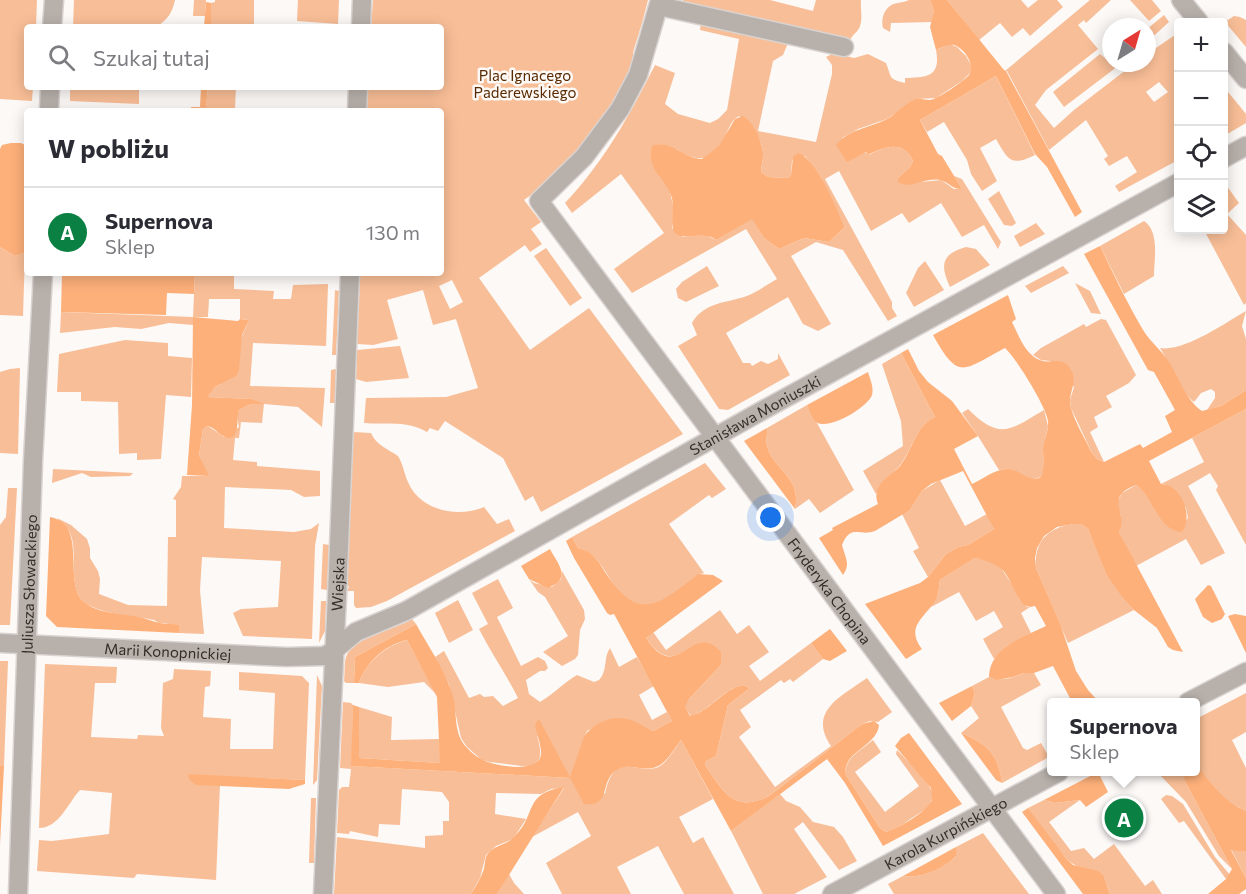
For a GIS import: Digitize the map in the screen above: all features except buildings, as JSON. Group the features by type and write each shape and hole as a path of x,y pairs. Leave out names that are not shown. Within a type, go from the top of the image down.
{"street":[{"path":"52,24 54,0"},
{"path":"361,24 362,0"},
{"path":"1181,0 1196,18"},
{"path":"660,3 844,47"},
{"name":"Fryderyka Chopina","path":"660,3 638,75 620,109 585,157 539,201 1056,894"},
{"path":"1228,57 1246,79"},
{"path":"49,108 50,90"},
{"path":"357,108 358,90"},
{"path":"1228,156 1246,146"},
{"name":"Stanisława Moniuszki","path":"334,651 356,632 406,611 793,394 1174,186"},
{"name":"Juliusza Słowackiego","path":"18,894 33,461 43,276"},
{"name":"Wiejska","path":"323,894 350,276"},
{"name":"Marii Konopnickiej","path":"0,643 306,658 319,657 334,651"},
{"path":"1196,698 1246,672"},
{"name":"Karola Kurpińskiego","path":"832,894 1050,776"}],"green space":[{"path":"0,0 37,0 36,24 24,24 24,90 33,90 32,101 0,99"},
{"path":"74,0 175,0 169,15 160,24 73,24"},
{"path":"194,0 206,0 205,16 193,16"},
{"path":"215,0 254,0 254,24 211,24 211,3"},
{"path":"298,0 339,0 338,24 297,21"},
{"name":"Plac Ignacego Paderewskiego","path":"373,0 648,0 633,51 632,67 614,104 572,158 524,200 541,222 531,229 542,244 530,252 525,245 479,278 530,350 589,308 683,434 541,512 533,496 525,501 503,458 445,421 438,431 430,428 427,432 404,424 364,423 366,398 446,397 478,388 456,319 433,325 423,290 387,300 398,339 373,345 357,344 360,276 444,276 444,108 366,108 368,90 444,90 444,24 371,24","holes":["452,280 463,302 450,309 439,286"]},
{"path":"683,0 770,0 813,11 816,0 861,0 860,27 850,41 683,3"},
{"path":"909,0 930,0 934,11 932,22 891,23 890,32 883,28 883,16 888,8"},
{"path":"947,0 1021,0 1028,8 1038,0 1057,0 1063,7 1030,36 1023,28 1012,37 1000,23 979,40"},
{"path":"1090,0 1111,0 1086,23 1084,20 1078,25 1098,49 1046,90 1035,105 1054,128 1123,72 1156,72 1156,48 1174,36 1174,162 1119,192 1115,186 1137,172 1127,156 1109,166 1104,159 1108,156 1086,120 1049,150 1005,71","holes":["1159,82 1168,92 1154,102 1146,92"]},
{"path":"1130,0 1152,0 1161,11 1153,18 1146,18"},
{"path":"1164,15 1169,22 1156,34 1156,22"},
{"path":"1234,16 1246,20 1246,47 1228,26 1228,20"},
{"path":"701,23 788,43 783,55 773,61 758,131 816,142 832,74 832,65 826,57 834,53 854,58 868,54 886,63 893,79 905,83 905,78 931,74 936,66 936,50 950,44 957,47 971,65 971,72 962,81 936,98 917,99 887,119 858,129 842,138 869,155 888,147 905,150 913,161 898,178 902,184 941,180 954,189 962,189 954,176 962,179 1001,242 998,249 984,225 962,237 941,203 909,223 902,213 871,231 839,171 825,179 892,302 892,308 897,316 888,321 843,250 816,242 791,256 831,324 818,331 803,324 788,297 726,333 743,363 750,363 752,366 761,361 768,364 778,359 778,353 790,375 728,410 719,409 678,346 697,335 692,323 703,311 716,304 747,296 777,279 746,229 632,293 614,269 664,233 621,174 572,213 565,203 592,172 615,138 655,65 675,73 665,104 678,114 710,123 727,110 739,39 700,30","holes":["739,116 761,141 763,155 761,172 768,177 788,178 791,175 792,160 805,156 818,173 845,227 829,242 804,238 779,249 764,238 752,218 716,240 706,235 683,237 672,228 673,206 670,192 676,149 690,157 709,156 719,147 733,121"]},
{"path":"1100,54 1102,56 1102,72 1110,72 1064,107 1053,92"},
{"path":"996,76 1035,155 1015,161 1007,156 996,139 980,148 997,181 982,191 971,174 967,160 944,122 927,132 920,120"},
{"path":"70,90 139,90 139,104 70,101"},
{"path":"208,90 236,90 235,108 200,108 206,107"},
{"path":"1228,92 1246,114 1246,123 1228,134"},
{"path":"1228,188 1239,203 1228,213"},
{"path":"999,191 1016,223 1012,226 1004,225 988,199"},
{"path":"1228,215 1246,235 1246,303 1244,305 1206,234 1228,234"},
{"path":"1144,221 1149,226 1154,239 1154,276 1124,294 1100,246"},
{"path":"1036,223 1045,234 1020,247 1014,236"},
{"path":"0,247 15,256 24,253 24,276 23,316 0,315"},
{"path":"966,247 976,249 990,265 950,287 944,267 947,257"},
{"path":"546,248 582,298 570,306 534,256"},
{"path":"925,261 944,290 914,307 906,293 918,268"},
{"path":"707,266 719,286 686,302 678,298 676,289 682,282"},
{"path":"1063,266 1069,273 1031,293 1025,286"},
{"path":"195,276 234,276 234,289 274,291 273,299 291,299 293,285 328,284 326,346 253,343 250,386 325,388 322,427 298,407 264,404 262,423 241,422 239,438 235,438 233,460 257,462 257,466 320,471 320,496 304,497 291,490 225,487 224,528 294,532 311,529 319,523 315,546 312,639 243,636 233,613 241,609 278,607 281,561 202,557 200,590 204,634 179,633 179,625 159,623 154,620 98,609 82,600 77,592 73,542 69,531 57,518 71,525 87,539 90,558 100,579 99,594 128,605 167,606 168,537 176,537 176,500 173,499 181,487 182,476 208,476 199,455 203,429 208,426 224,437 239,427 237,415 239,410 251,404 262,404 252,399 206,397 221,384 249,320 240,319 240,299 209,299 208,317 193,317"},
{"path":"1075,283 1090,291 1101,314 1091,313"},
{"path":"335,290 339,291 336,355 332,355"},
{"path":"1246,311 1242,326 1246,339 1246,390 1221,406 1207,410 1215,398 1215,392 1211,389 1201,393 1194,402 1180,385 1160,348 1181,346"},
{"path":"61,312 193,317 193,325 169,323 141,329 115,327 60,333"},
{"path":"1101,319 1106,320 1136,375 1129,383 1106,396 1112,407 1094,417 1098,427 1090,432 1104,462 1092,453 1071,408 1070,400 1074,387 1050,361 1041,360 1033,355 1041,348 1084,324 1086,327"},
{"path":"125,340 168,343 168,356 192,358 191,397 166,395 161,459 137,460 137,453 119,454 118,402 81,401 81,392 57,392 59,354"},
{"path":"400,346 409,378 366,382 356,379 357,350"},
{"path":"901,353 935,417 923,426 901,464 884,481 876,494 863,471 903,446 901,421 882,364"},
{"path":"20,368 18,454 0,453 0,372"},
{"path":"336,369 335,403 330,403 331,370"},
{"path":"807,405 854,490 820,513 809,499 795,509 795,489 770,455 766,444 767,428"},
{"path":"968,409 979,419 997,429 1013,427 1044,410 1048,426 1043,450 1044,470 1041,477 1031,480 1011,469 999,470 962,413"},
{"path":"1246,409 1246,545 1216,490 1218,486 1210,473 1188,486 1225,553 1201,565 1186,539 1136,566 1119,532 1121,516 1117,503 1122,493 1136,485 1147,496 1164,522 1177,531 1188,518 1186,508 1165,484 1161,484 1204,462 1192,438"},
{"path":"353,432 371,433 379,444 398,456 414,492 430,506 452,512 484,507 497,524 509,519 515,531 387,601 371,607 356,608 354,591 347,591 349,587 347,584"},
{"path":"705,463 726,489 712,498 709,495 669,524 704,573 693,578 674,595 659,602 643,606 628,601 596,559 588,552 578,548 572,537"},
{"path":"53,469 133,473 130,476 91,477 82,473 52,483"},
{"path":"940,480 965,526 987,514 994,529 968,545 958,547 946,554 928,577 913,551 919,548 902,514 910,510 922,491"},
{"path":"8,488 17,488 10,625 0,625 0,525 6,517"},
{"path":"1073,524 1081,524 1088,529 1108,575 1134,610 1068,643 1036,568 1036,559 1040,544 1049,533"},
{"path":"323,544 329,545 327,590 321,589"},
{"path":"975,558 990,561 1001,568 1027,607 1030,607 1021,613 1031,633 1007,646 994,659 983,639 1003,627 994,611 976,621 959,592 931,607 938,594 940,580"},
{"path":"562,571 584,610 585,619 580,630 578,655 562,666 543,652 568,636 545,597 538,592 529,579 534,583 552,587 561,579"},
{"path":"498,579 513,608 497,617 521,666 538,657 545,661 548,668 526,680 529,694 540,702 577,675 594,682 599,680 604,673 610,648 619,667 637,657 654,686 639,695 652,720 667,712 672,721 653,731 620,718 604,722 587,731 576,761 605,794 609,780 615,771 628,766 652,769 660,766 681,740 713,799 679,817 693,843 703,837 734,894 684,894 658,846 617,867 631,894 562,894 546,863 591,836 578,812 532,837 564,788 551,789 541,794 496,793 495,814 526,819 513,839 496,846 486,855 480,878 471,894 334,894 337,837 425,848 425,836 443,835 443,821 449,821 449,802 442,792 402,789 400,825 379,824 378,837 350,831 349,834 337,833 339,790 342,787 349,787 351,769 340,768 343,702 353,705 352,766 570,778 537,735 540,758 530,767 482,760 467,747 461,738 449,684 435,657 444,651 469,698 480,694 484,697 493,696 503,706 518,698 479,629 488,624 472,593"},
{"path":"458,600 473,630 449,643 435,613"},
{"path":"321,601 326,601 325,631 319,643"},
{"path":"720,610 737,634 749,625 769,652 749,666 760,681 811,643 823,659 793,682 790,679 784,683 781,680 740,710 751,727 739,737 775,787 831,746 825,734 823,723 825,714 838,698 867,678 892,712 878,722 870,721 862,724 769,796 747,802 731,797 705,765 706,761 716,756 728,705 750,688 743,685 736,687 691,716 684,707 721,665 686,650 674,656 663,655 646,638 653,632 666,650"},
{"path":"412,619 416,624 355,657 354,683 344,681 345,660 350,650 366,639"},
{"path":"407,640 436,694 424,682 388,687 359,683 366,668 377,656 391,646"},
{"path":"0,661 8,661 4,766 0,766"},
{"path":"45,664 117,667 116,683 95,683 91,737 137,739 138,735 164,736 161,728 163,683 173,679 174,669 211,671 210,686 205,687 203,717 231,719 230,749 273,749 275,693 239,690 239,672 302,676 309,683 305,780 188,775 195,785 220,785 216,880 137,874 134,878 37,871 39,840 52,841 109,834 112,793 80,790 58,819 46,827 39,828"},
{"path":"1024,673 1034,673 1041,685 1001,707 1023,748 1027,750 1041,743 1047,758 1002,783 998,764 990,751 978,741 961,733 979,718 971,706 975,693 972,686 989,677 1011,678"},
{"path":"317,675 322,686 317,780 313,785"},
{"path":"1246,693 1246,732 1232,740 1246,768 1246,811 1209,784 1200,771 1200,717"},
{"path":"359,707 392,717 391,740 440,739 440,763 359,758"},
{"path":"873,740 881,752 855,772 885,812 919,786 896,754 897,750 925,780 932,794 931,802 925,809 886,832 880,828 846,775 850,759"},
{"path":"1161,776 1182,776 1232,869 1219,856 1186,802"},
{"path":"780,794 786,801 800,807 813,822 834,827 843,837 857,861 839,870 803,822 794,829 827,877 794,894 763,894 731,831"},
{"path":"1166,795 1172,796 1183,804 1215,857 1230,875 1226,879 1184,821 1179,823 1161,799"},
{"path":"311,798 316,798 314,863 309,863"},
{"path":"1044,800 1055,803 1080,800 1049,822 1071,851 1084,848 1094,859 1114,844 1145,886 1153,880 1162,894 1110,894 1102,876 1073,864 1066,858 1028,808"},
{"path":"983,833 1029,894 894,894 888,884 903,876 917,876 939,869 956,856 956,847"},
{"path":"1231,849 1246,852 1246,878"},
{"path":"509,874 514,883 524,894 497,894"}],"shaded area":[{"path":"930,0 947,0 1006,71 1082,212 1075,217 1047,167 1035,154 996,76 920,120 938,154 942,156 962,189 940,180 908,185 898,182 898,178 913,161 905,150 899,148 887,147 868,155 866,152 847,162 836,145 842,139 889,118 916,99 930,100 939,97 969,75 970,62 962,50 952,45 936,50 930,27 934,11"},
{"path":"206,2 211,3 211,24 204,24"},
{"path":"201,90 208,90 206,108 200,107"},
{"path":"743,116 754,127 761,142 763,155 761,172 768,177 788,178 791,175 793,157 798,153 812,164 819,174 845,227 829,242 804,238 779,249 764,238 752,219 716,240 706,236 683,236 674,232 672,198 654,168 651,155 652,146 665,145 702,159 719,146 735,119"},
{"path":"24,144 24,253 15,256 0,247 0,149 2,145"},
{"path":"1100,246 1145,333 1169,362 1196,406 1202,411 1221,406 1246,390 1246,409 1149,461 1161,484 1174,489 1184,502 1187,518 1182,532 1167,526 1136,485 1126,490 1119,500 1121,525 1119,532 1183,652 1168,647 1157,628 1134,610 1120,594 1107,575 1088,529 1081,524 1073,524 1057,527 1044,536 1037,548 1036,568 1061,626 1076,671 1095,698 1070,698 1053,666 1034,673 1024,673 997,680 989,677 995,658 1002,651 1010,644 1046,626 1035,606 1024,605 1007,575 996,565 975,558 940,580 936,599 916,627 915,634 922,649 906,659 865,604 920,583 928,577 946,554 958,547 968,545 994,529 963,471 931,484 922,491 910,510 875,531 849,534 842,545 847,564 843,575 819,538 833,530 832,528 878,504 876,494 879,486 900,466 923,426 935,417 901,353 908,349 919,371 928,382 952,401 978,436 954,449 972,484 1004,469 1014,470 1032,479 1041,477 1048,421 1036,394 1010,353 1005,348 971,366 956,366 949,360 933,335 1008,295 1016,319 1012,322 1028,351 1037,359 1066,364 1072,371 1074,380 1070,397 1071,408 1079,428 1097,459 1104,462 1140,444 1143,448 1172,432 1165,416 1175,410 1154,372 1148,370 1084,254"},
{"path":"62,276 195,276 194,294 167,293 166,315 61,312"},
{"path":"193,317 249,320 242,335 239,370 236,376 215,387 207,397 252,399 264,404 251,404 239,410 236,433 230,438 208,426 203,429 199,455 209,476 187,475 192,405"},
{"path":"868,372 872,383 872,395 863,406 838,421 822,424 816,422 807,405"},
{"path":"767,428 766,444 770,455 795,489 795,509 744,441"},
{"path":"50,517 62,522 69,531 75,582 84,602 103,611 163,624 179,625 179,633 57,627 46,616"},
{"path":"572,537 578,548 587,551 597,560 628,599 639,604 660,601 698,574 713,575 723,581 646,638 657,651 667,656 676,655 701,643 710,644 721,652 721,665 689,699 685,707 690,716 704,710 736,687 743,685 750,688 728,705 716,756 706,761 705,765 731,797 747,802 769,796 862,724 874,721 879,725 877,733 849,761 846,775 880,828 886,832 905,823 924,810 932,800 931,788 895,746 909,733 962,804 883,846 845,783 827,759 731,831 681,740 667,759 656,767 644,769 623,767 617,770 609,779 601,799 592,804 584,804 570,778 351,766 353,705 359,707 359,758 440,763 437,697 407,640 384,650 371,661 359,683 354,683 355,657 416,624 449,684 454,698 460,738 473,754 489,762 524,767 538,761 541,751 535,724 539,719 570,777 584,737 599,723 625,718 653,731 672,721 614,614 607,613 574,558 566,541"},
{"path":"550,549 560,566 562,576 548,588 529,579 521,566"},
{"path":"1208,585 1211,586 1225,614 1222,619 1212,623 1203,617 1195,599"},
{"path":"1235,614 1246,616 1246,653 1228,616"},
{"path":"830,629 847,651 830,661 823,659 811,643"},
{"path":"972,686 975,693 971,706 952,721 939,703"},
{"path":"961,733 978,741 990,751 998,764 1002,783 996,780"},
{"path":"0,766 4,766 0,845"},
{"path":"1200,768 1218,791 1246,811 1246,852 1231,850 1246,878 1246,889 1239,894 1208,894 1226,879 1232,869 1182,776 1200,776"},
{"path":"188,774 305,780 305,784 289,789 195,785 189,779"},
{"path":"1090,776 1100,776 1108,792 1086,807 1080,800 1055,803 1044,800"},
{"path":"564,787 497,894 471,894 484,869 486,856 496,847 514,837 521,829 536,800 551,790"},
{"path":"1028,808 1073,865 1098,871 1103,875 1110,894 1083,894 1022,812"},
{"path":"956,847 956,856 939,869 917,876 903,876"}],"place":[{"name":"Supernova","path":"1124,818"}]}
